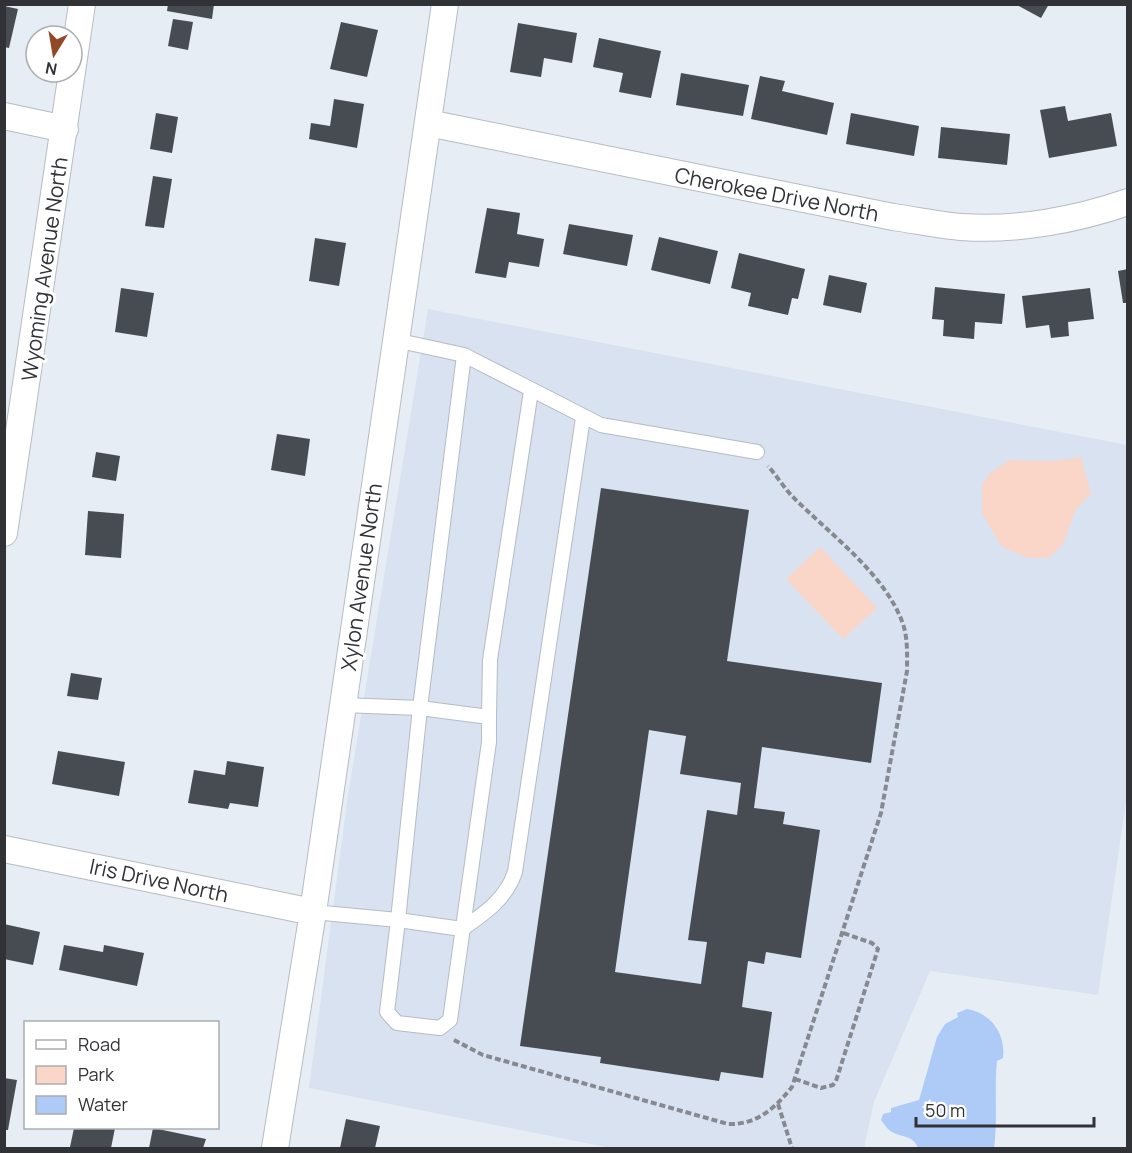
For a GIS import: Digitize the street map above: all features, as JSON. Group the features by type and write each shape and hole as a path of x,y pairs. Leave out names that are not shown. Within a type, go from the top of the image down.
{"street":[{"name":"Wyoming Avenue North","path":"4,533 8,483 65,129 82,4"},
{"name":"Xylon Avenue North","path":"274,1149 313,912 394,340 445,4"},
{"path":"4,116 65,129"},
{"name":"Cherokee Drive North","path":"428,123 892,217 962,227 1028,225 1096,213 1128,201"},
{"name":"Iris Drive North","path":"4,849 313,912"}],"lane":[{"path":"394,340 464,355 583,418 601,425 757,452"},
{"path":"464,355 420,708 387,1012 397,1023 440,1028 450,1020 489,742 490,660 531,391"},
{"path":"313,912 462,929 487,912 510,888 516,872 583,418"},
{"path":"342,705 420,708 489,717"}],"path":[{"path":"440,1028 460,1045 483,1055 716,1122 741,1124 766,1114 778,1104 795,1079 881,813 907,670 903,626 894,604 879,583 790,494 757,452"},
{"path":"795,1079 828,1088 836,1080 843,1059 878,949 872,943 843,933"},
{"path":"778,1104 792,1149"}],"shaded area":[{"path":"428,309 1127,445 1128,788 1098,995 930,971 874,1102 864,1148 611,1148 309,1088 348,795"}],"green space":[{"path":"1081,457 1091,494 1076,509 1063,544 1049,558 1028,558 1001,546 982,513 982,485 990,473 1010,460 1053,461"},
{"path":"820,547 877,608 843,639 786,579"}],"water":[{"path":"967,1009 976,1011 990,1020 1002,1041 1003,1058 997,1061 996,1072 994,1148 918,1148 910,1139 889,1130 881,1120 883,1114 891,1112 891,1108 919,1100 937,1037 945,1024 958,1017 957,1013"}],"building":[{"path":"168,4 214,4 212,19 167,11"},
{"path":"1015,4 1049,4 1041,18"},
{"path":"4,6 18,9 9,48 4,47"},
{"path":"173,19 193,22 188,50 168,46"},
{"path":"341,22 378,30 367,77 330,69"},
{"path":"518,23 577,33 572,63 544,58 541,77 510,72"},
{"path":"599,38 661,51 651,98 619,92 623,73 593,67"},
{"path":"681,73 749,85 743,116 676,105"},
{"path":"760,76 785,81 782,91 834,103 827,135 751,119"},
{"path":"334,99 364,104 357,148 309,139 311,123 330,126"},
{"path":"1065,106 1068,121 1111,113 1117,146 1049,158 1040,110"},
{"path":"156,113 178,117 172,153 150,149"},
{"path":"851,113 919,126 914,156 846,144"},
{"path":"941,127 1010,134 1007,165 938,158"},
{"path":"153,176 172,179 164,228 145,226"},
{"path":"487,208 520,213 517,234 544,239 539,267 509,262 506,278 475,273"},
{"path":"569,224 633,235 627,266 563,254"},
{"path":"659,237 718,251 710,284 651,270"},
{"path":"315,238 346,243 339,286 309,281"},
{"path":"739,253 805,269 798,299 792,298 788,315 748,306 751,293 731,288"},
{"path":"1128,269 1128,303 1123,303 1118,271"},
{"path":"829,275 867,283 861,313 823,305"},
{"path":"935,287 1005,294 1002,324 975,322 974,339 943,336 944,320 932,319"},
{"path":"121,288 154,293 147,337 115,332"},
{"path":"1090,288 1094,319 1068,322 1069,336 1051,338 1049,325 1026,328 1022,296"},
{"path":"277,434 310,439 305,476 271,470"},
{"path":"96,452 120,456 116,481 92,477"},
{"path":"601,488 749,510 727,661 882,683 871,763 762,747 754,808 785,812 783,824 820,830 801,958 766,952 764,964 748,961 742,1007 772,1012 763,1078 721,1072 719,1081 600,1063 601,1057 520,1046","holes":["649,730 686,736 680,774 741,783 737,815 707,810 688,940 707,942 701,984 615,972"]},
{"path":"88,511 124,514 121,558 85,555"},
{"path":"71,673 102,678 98,700 67,696"},
{"path":"58,751 125,762 119,796 52,784"},
{"path":"227,761 264,767 258,807 230,803 228,809 188,803 194,770 225,775"},
{"path":"4,924 40,932 33,965 4,959"},
{"path":"64,945 103,952 104,945 144,953 137,986 59,970"},
{"path":"4,1078 17,1080 8,1130 4,1130"},
{"path":"346,1119 380,1126 375,1148 340,1148"},
{"path":"74,1129 115,1129 111,1148 70,1147"},
{"path":"153,1129 206,1139 203,1148 149,1148"}]}
